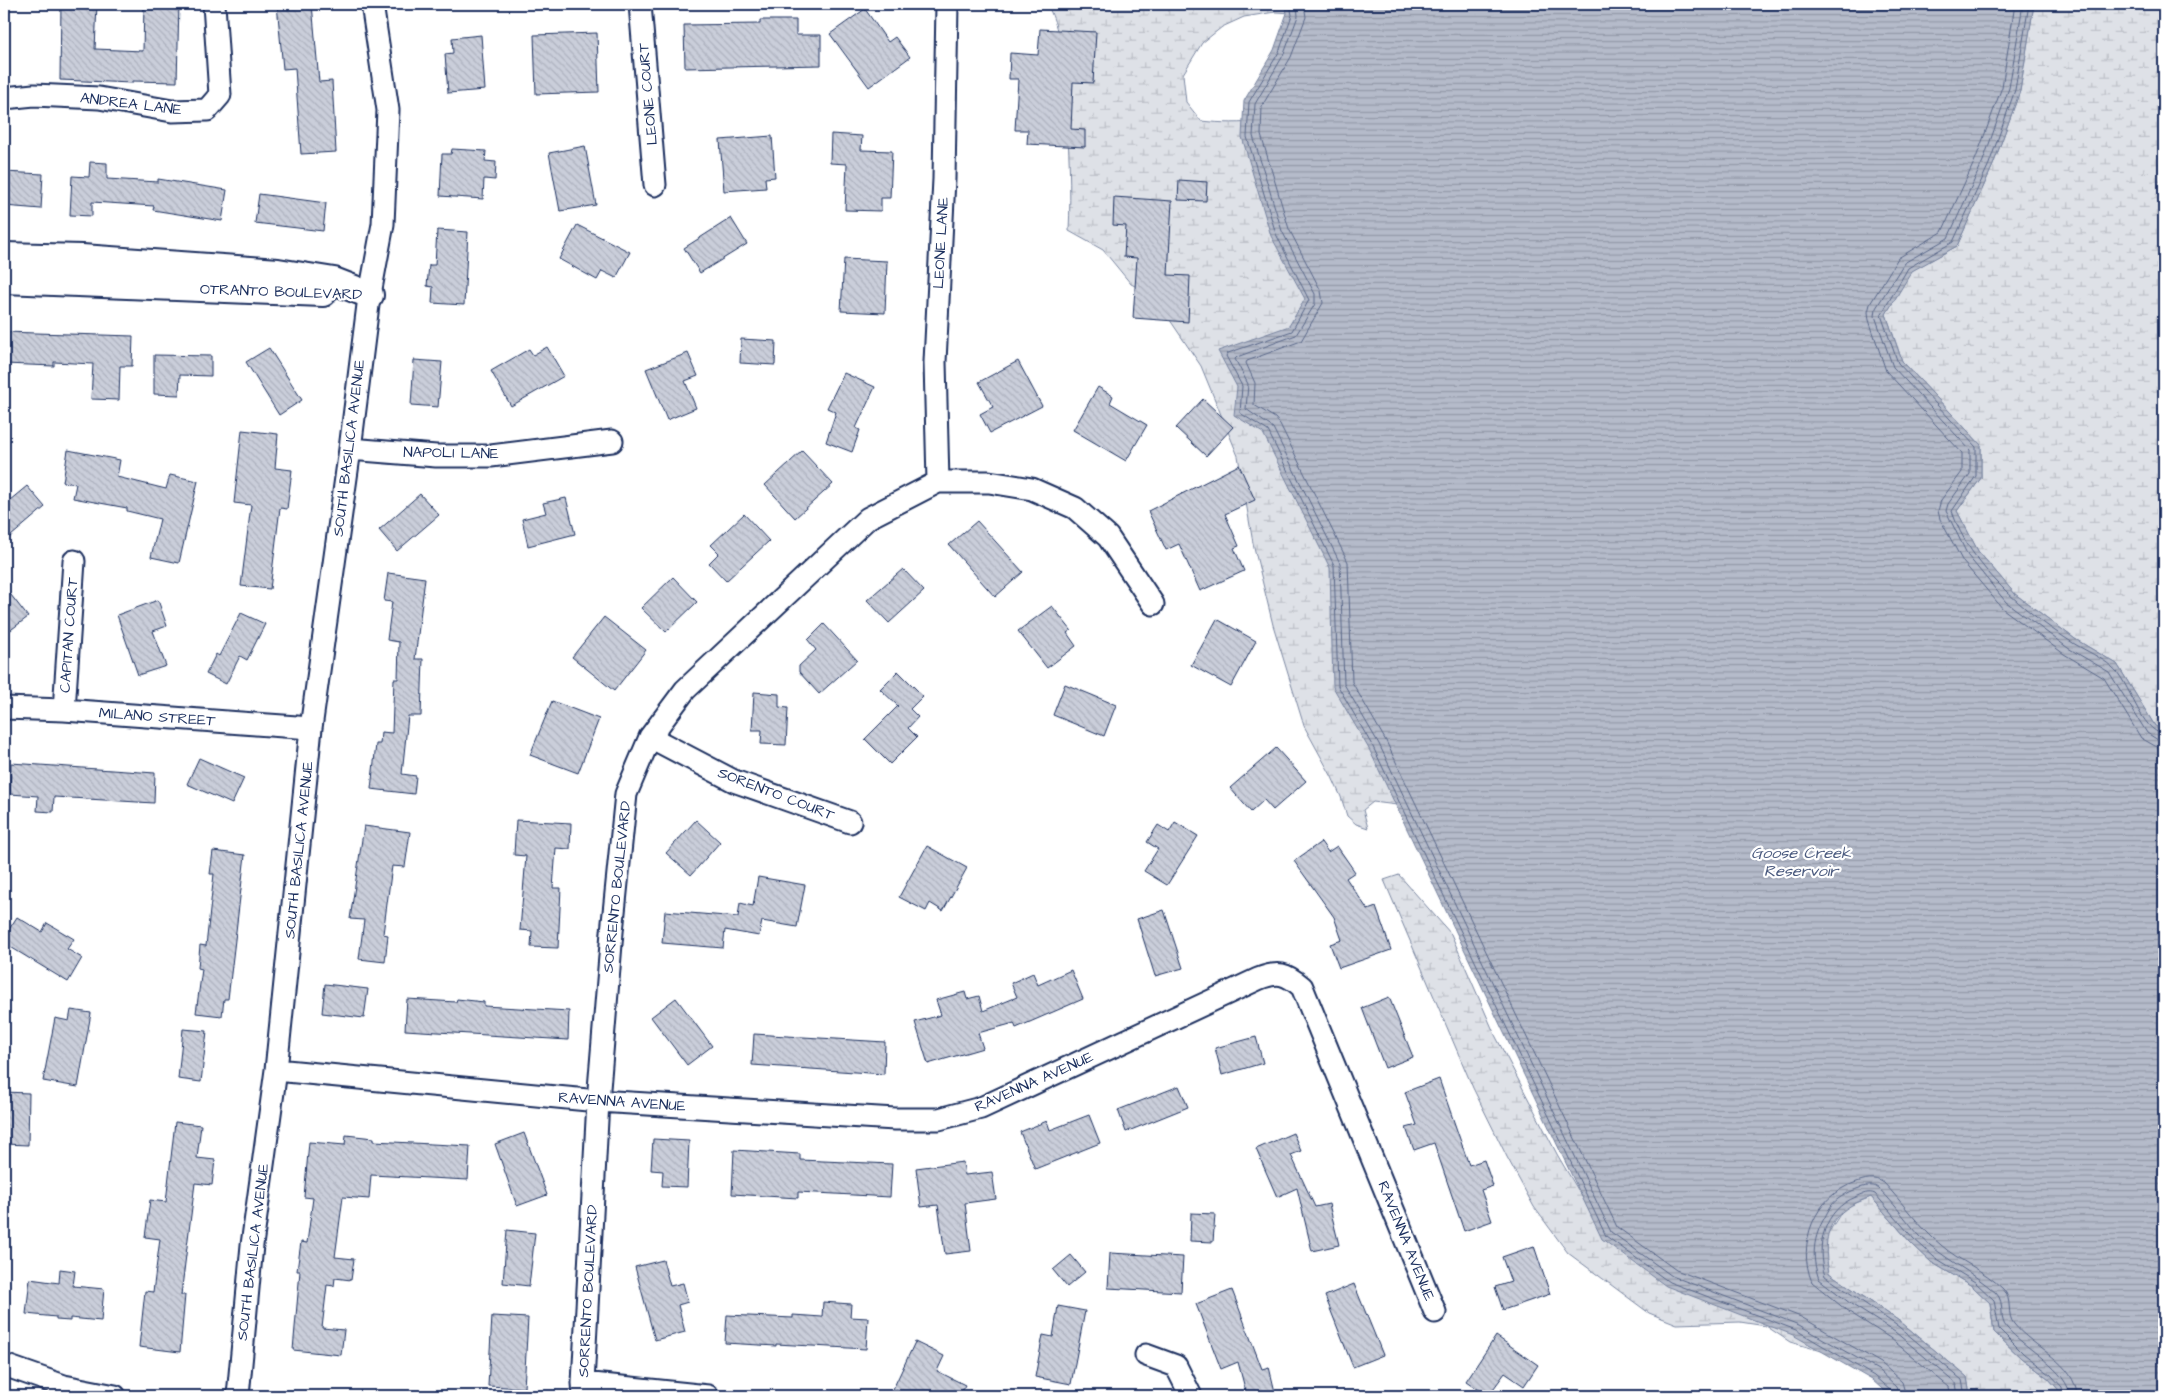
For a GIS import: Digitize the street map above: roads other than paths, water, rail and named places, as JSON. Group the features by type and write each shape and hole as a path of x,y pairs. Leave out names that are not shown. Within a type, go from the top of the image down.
{"street":[{"name":"ANDREA LANE","path":"4,98 34,94 98,98 172,111 207,110 220,95 214,4"},
{"name":"SOUTH BASILICA AVENUE","path":"238,1396 252,1245 276,1070 311,728 369,300 383,224 388,110 372,4"},
{"name":"LEONE COURT","path":"640,4 655,185"},
{"name":"LEONE LANE","path":"938,482 935,362 944,179 947,4"},
{"name":"OTRANTO BOULEVARD","path":"4,256 82,258 278,272 334,281 369,300"},
{"name":"OTRANTO BOULEVARD","path":"4,280 369,300"},
{"name":"NAPOLI LANE","path":"350,449 436,456 491,456 612,441"},
{"name":"SORRENTO BOULEVARD","path":"584,1390 598,1101 612,932 626,794 650,737 685,690 868,518 938,482 989,482 1032,489 1075,508 1108,537 1153,604"},
{"name":"CAPITAN COURT","path":"64,710 74,561"},
{"name":"MILANO STREET","path":"4,708 64,710 311,728"},
{"name":"SORENTO COURT","path":"650,737 734,781 850,822"},
{"name":"RAVENNA AVENUE","path":"276,1070 598,1101 885,1119 938,1119 981,1108 1272,973 1289,976 1302,987 1436,1312"},
{"path":"1146,1355 1176,1366 1191,1396"},
{"path":"4,1365 64,1386 115,1396"},
{"path":"584,1390 708,1396"}],"water":[{"name":"Goose Creek Reservoir","path":"1285,4 2034,4 2020,91 1993,165 1957,246 1912,271 1886,314 1902,361 1981,445 1981,478 1957,511 1978,551 2015,594 2075,639 2117,664 2155,726 2164,730 2164,1396 2059,1396 2058,1389 2048,1378 2021,1358 1994,1332 1990,1303 1972,1286 1931,1262 1911,1243 1871,1197 1857,1202 1846,1209 1832,1225 1826,1246 1829,1273 1902,1323 1967,1377 1970,1396 1890,1396 1872,1380 1793,1335 1666,1286 1602,1239 1369,749 1333,687 1330,568 1263,433 1234,415 1237,387 1218,351 1289,326 1305,299 1271,236 1242,137 1244,101 1274,50 1287,13"}]}
